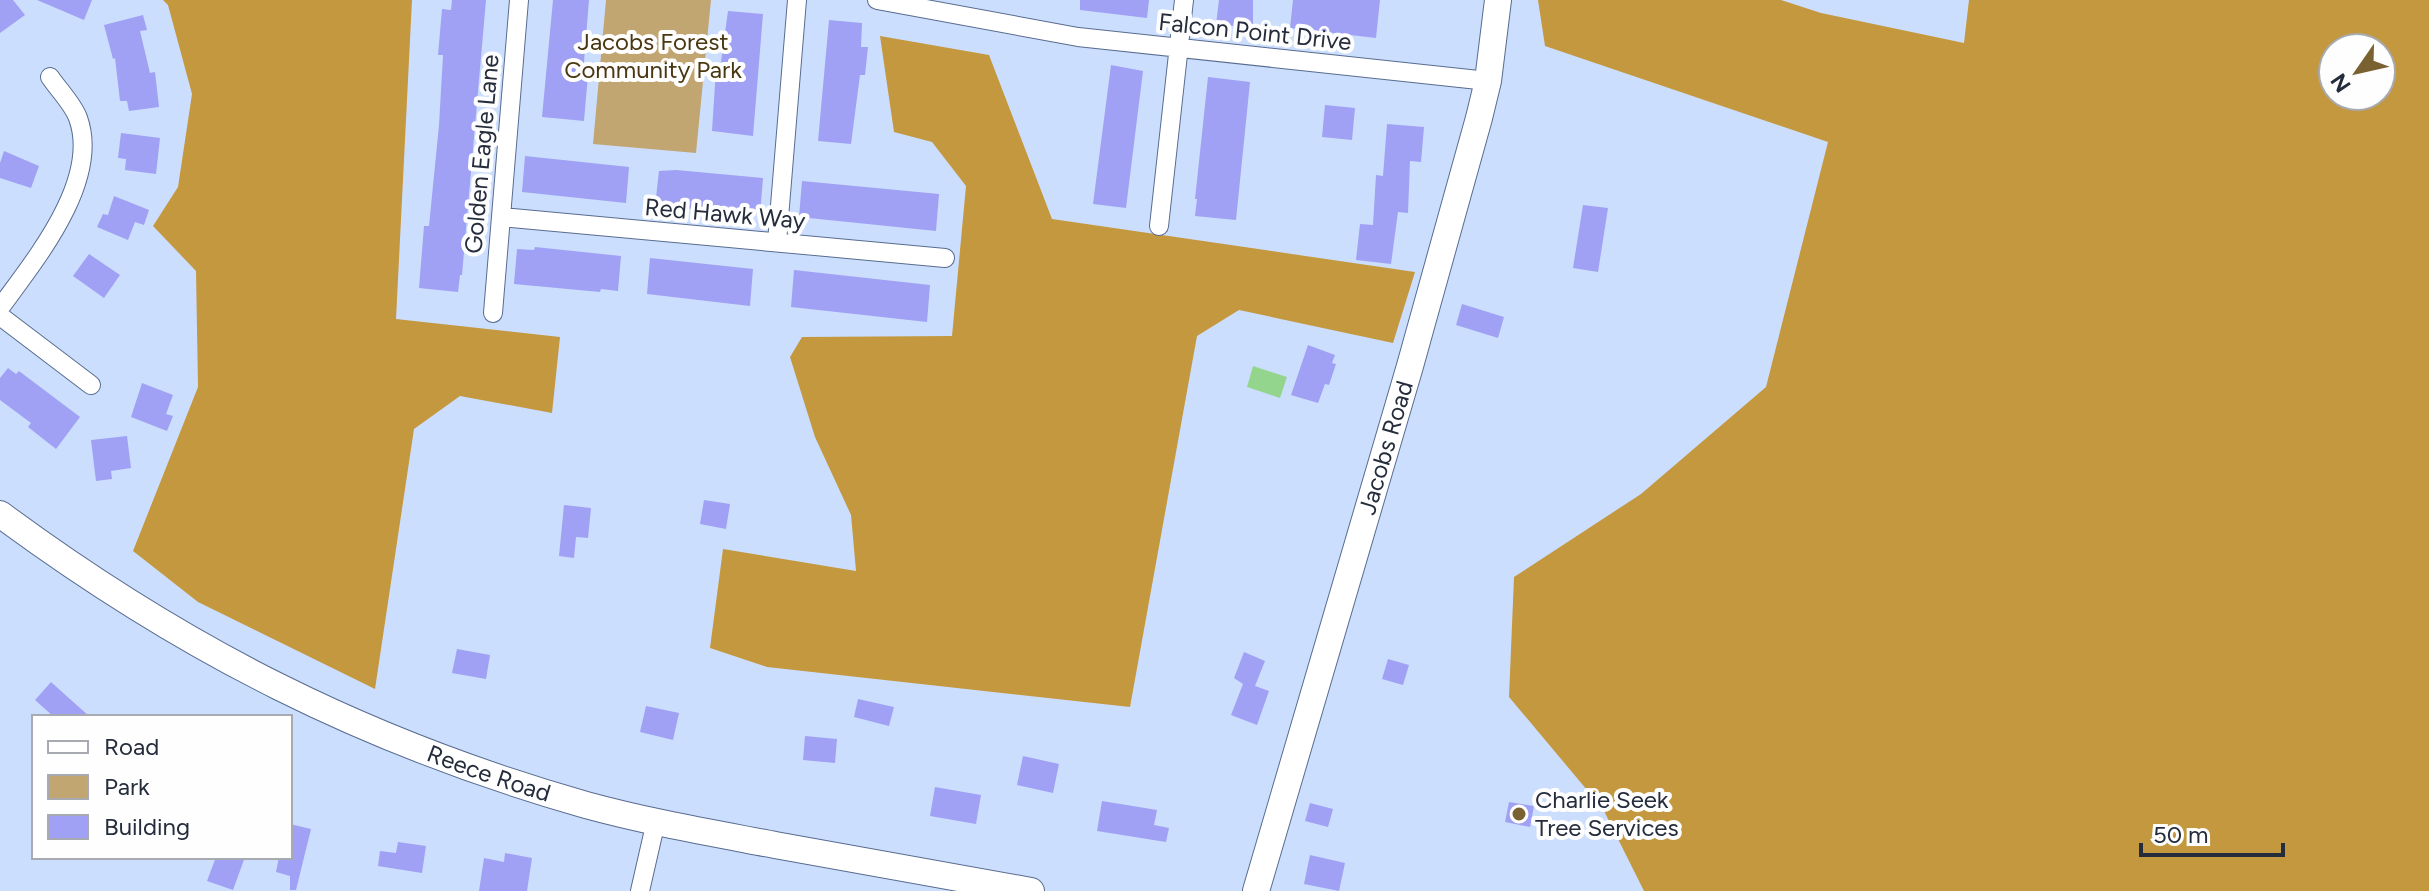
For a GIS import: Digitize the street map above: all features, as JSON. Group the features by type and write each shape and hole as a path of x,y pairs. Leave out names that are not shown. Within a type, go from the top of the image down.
{"main road":[{"name":"Jacobs Road","path":"1256,891 1410,366 1488,81 1498,0"},
{"name":"Reece Road","path":"0,514 113,594 264,681 339,717 490,776 588,806 686,828 1031,891"}],"street":[{"name":"Golden Eagle Lane","path":"493,313 519,0"},
{"path":"777,242 797,0"},
{"name":"Falcon Point Drive","path":"877,0 1078,37 1488,81"},
{"path":"1159,226 1184,0"},
{"path":"0,308 49,241 78,174 81,145 78,118 50,77"},
{"name":"Red Hawk Way","path":"501,217 945,258"},
{"path":"0,316 91,385"},
{"path":"640,891 656,821"}],"green space":[{"name":"Jacobs Forest Community Park","path":"606,0 711,0 696,153 593,144"}],"shaded area":[{"path":"163,0 412,0 396,319 560,337 552,413 460,396 414,429 375,689 198,602 133,551 198,387 196,271 153,226 178,187 192,94 168,5"},
{"path":"1538,0 1781,0 1821,13 1964,43 1969,0 2429,0 2429,891 1644,891 1603,809 1509,697 1514,577 1641,494 1766,387 1828,142 1545,46"},
{"path":"880,36 989,55 1052,219 1415,272 1393,343 1239,310 1197,336 1130,707 767,667 710,648 723,549 856,571 851,515 815,437 790,357 802,337 952,336 966,186 932,142 894,132"},
{"path":"1253,366 1287,377 1280,398 1247,387"}],"building":[{"path":"0,0 13,0 25,15 0,33"},
{"path":"37,0 92,0 84,20"},
{"path":"452,0 486,0 458,292 419,288 424,226 429,226 439,125 443,55 438,55 442,9 451,10"},
{"path":"553,0 589,0 583,74 588,75 584,121 542,117"},
{"path":"1080,0 1149,0 1147,18 1080,10"},
{"path":"1219,0 1253,0 1253,28 1216,24"},
{"path":"1293,0 1380,0 1376,38 1290,28"},
{"path":"728,11 763,14 753,136 712,131 716,69 720,69"},
{"path":"143,15 147,30 140,31 150,73 155,72 159,107 129,111 127,101 120,101 115,58 104,25"},
{"path":"829,20 862,23 861,47 868,47 865,75 860,75 851,144 818,141"},
{"path":"1111,65 1143,71 1126,208 1093,204"},
{"path":"1208,77 1250,82 1236,220 1195,216"},
{"path":"1325,105 1355,108 1352,140 1322,137"},
{"path":"1387,124 1424,127 1421,162 1410,161 1408,213 1398,212 1391,264 1356,260 1360,224 1373,225 1376,175 1383,176"},
{"path":"121,133 160,138 156,174 125,170 126,159 118,158"},
{"path":"4,151 39,166 31,188 0,178"},
{"path":"525,156 629,167 626,203 522,192"},
{"path":"659,171 763,178 760,214 655,206"},
{"path":"802,181 939,194 936,231 799,217"},
{"path":"114,196 149,210 144,225 135,222 128,240 97,227 103,214 108,215"},
{"path":"1583,205 1608,208 1598,272 1573,268"},
{"path":"535,247 621,256 618,291 514,284 517,249 534,250"},
{"path":"89,254 120,275 104,298 73,276"},
{"path":"650,258 753,269 750,306 647,294"},
{"path":"794,270 930,285 927,322 791,307"},
{"path":"1462,304 1504,317 1498,338 1456,325"},
{"path":"1308,345 1335,355 1332,363 1336,364 1329,385 1325,384 1318,403 1291,395"},
{"path":"8,368 16,374 19,371 80,417 56,449 28,427 31,423 0,400 0,378"},
{"path":"142,383 173,395 166,414 173,416 167,431 131,417"},
{"path":"127,436 131,468 111,471 112,479 96,481 91,440"},
{"path":"704,500 730,504 726,529 700,524"},
{"path":"564,505 591,508 588,538 576,537 574,558 559,556"},
{"path":"457,649 490,655 486,679 452,673"},
{"path":"1244,652 1265,661 1255,686 1269,691 1257,725 1231,715 1243,684 1234,678"},
{"path":"1388,659 1409,665 1403,685 1382,679"},
{"path":"51,682 88,715 52,715 35,700"},
{"path":"858,699 894,707 889,726 854,717"},
{"path":"646,706 679,713 673,740 640,732"},
{"path":"805,736 837,739 835,763 803,760"},
{"path":"1023,756 1059,764 1053,793 1017,785"},
{"path":"935,787 981,795 976,824 930,816"},
{"path":"1102,801 1157,810 1154,825 1169,828 1166,842 1097,831"},
{"name":"Charlie Seek Tree Services","path":"1509,802 1534,806 1530,827 1505,822"},
{"path":"1310,803 1333,809 1328,827 1305,821"},
{"path":"292,824 311,829 296,890 290,890 290,876 276,872 279,859 292,859"},
{"path":"398,842 426,846 422,873 378,866 380,851 396,853"},
{"path":"505,853 532,858 527,891 479,891 484,858 504,862"},
{"path":"1310,855 1345,863 1339,891 1304,884"},
{"path":"215,859 244,859 233,890 207,881"}],"place":[{"name":"Charlie Seek Tree Services","path":"1519,814"}]}
